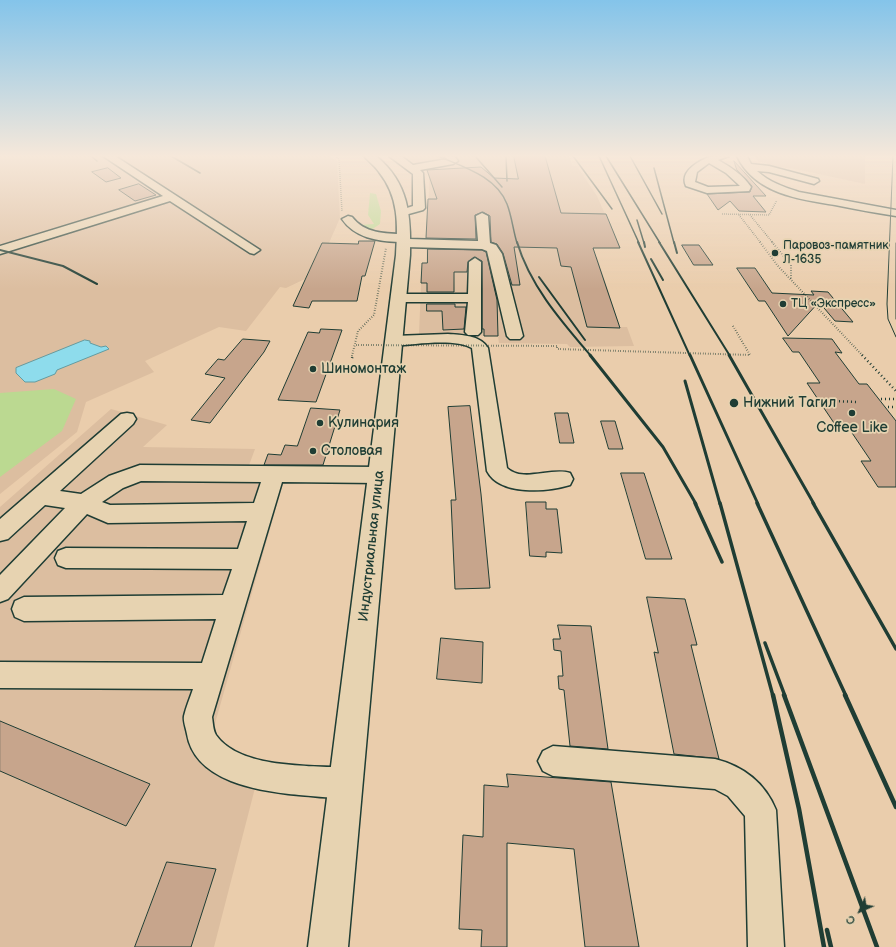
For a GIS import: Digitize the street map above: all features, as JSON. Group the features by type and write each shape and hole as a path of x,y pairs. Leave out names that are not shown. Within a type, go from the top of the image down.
{"main road":[{"name":"Индустриальная улица","path":"328,947 404,241 405,212 402,200"}],"street":[{"path":"0,250 161,200"},
{"path":"176,200 254,250"},
{"path":"405,212 417,210 420,205 420,200"},
{"path":"826,200 896,213"},
{"path":"482,216 484,245"},
{"path":"348,219 366,236 404,241 484,245 492,248 496,254 515,336"},
{"path":"473,332 476,288 475,262"},
{"path":"398,298 475,298"},
{"path":"394,341 465,340 480,347 497,471 501,477 513,481 563,479"},
{"path":"0,532 43,496 127,419"},
{"path":"0,591 84,503 116,482 140,473 274,476 379,475"},
{"path":"274,476 260,512 198,717 203,740 225,763 260,775 346,783"},
{"path":"43,496 84,503 108,514 260,512"},
{"path":"66,558 247,558"},
{"path":"24,609 232,607"},
{"path":"0,675 211,676"},
{"path":"553,761 715,774 727,777 739,785 760,810 766,947"}],"path":[{"path":"722,214 769,215 777,200"},
{"path":"739,215 790,280 896,391"},
{"path":"750,215 791,265 790,280"},
{"path":"356,345 557,346 557,349 750,355 733,326"},
{"path":"352,358 358,331"},
{"path":"881,399 896,399"},
{"path":"835,401 856,402"},
{"path":"888,408 896,408"}],"shaded area":[{"path":"0,200 339,200 340,218 329,243 322,243 305,279 286,288 280,287 246,331 219,327 145,361 154,372 86,402 77,432 0,494"},
{"path":"428,200 599,200 620,248 588,248 591,257 597,257 620,327 627,327 634,346 570,347 567,344 499,343 498,336 419,334 422,263 427,262 426,240"},
{"path":"111,409 167,425 143,447 255,449 248,468 287,469 203,766 255,788 214,947 0,947 0,507"}],"green space":[{"path":"369,200 378,200 381,211 380,224 371,230 360,225 374,224 368,215"},
{"path":"54,389 76,399 62,431 0,477 0,393"}],"water":[{"path":"85,340 101,347 106,346 109,349 57,370 55,374 35,382 25,382 16,373 16,368"}],"building":[{"path":"428,200 557,200 561,213 606,214 620,248 593,248 620,328 587,327 571,267 561,266 557,248 514,247 520,285 512,285 503,253 497,244 491,242 490,216 483,212 475,215 476,239 426,238"},
{"path":"711,200 756,200 766,212 739,211 730,201 718,210"},
{"path":"359,241 375,241 365,276 362,276 357,301 312,301 309,308 293,306 322,243 358,244"},
{"path":"682,245 699,245 713,265 694,265"},
{"path":"428,249 482,250 486,252 497,300 498,336 484,336 484,329 482,329 482,261 474,257 468,262 467,272 454,272 454,292 427,292 427,283 421,283 422,263 427,263"},
{"path":"737,268 755,268 772,293 814,295 811,291 828,292 853,322 835,321 819,302 788,336 765,301 759,301"},
{"path":"427,304 455,304 455,307 466,307 464,329 443,330 442,311 427,311"},
{"path":"321,329 342,330 316,402 278,400 308,332 319,333"},
{"name":"Нижний Тагил","path":"783,338 832,339 842,353 835,352 859,384 867,384 896,421 896,487 878,487 861,461 871,461 846,424 834,423 807,383 820,383 799,352 793,352"},
{"path":"243,339 270,341 264,352 210,423 191,420 225,378 205,374 218,359 224,360"},
{"path":"470,406 481,494 490,588 455,589 451,500 456,500 448,407"},
{"path":"311,408 340,410 323,465 264,465 268,454 281,455 285,445 297,446"},
{"path":"555,413 568,413 574,443 560,443"},
{"path":"601,421 615,421 623,449 609,449"},
{"path":"621,473 644,473 672,559 646,559"},
{"path":"526,502 546,502 546,509 557,509 562,553 546,552 546,557 530,556"},
{"path":"647,597 685,599 697,645 691,645 719,759 674,754 654,652 658,653"},
{"path":"558,625 591,626 608,749 570,746 564,690 559,689 558,676 563,676 561,651 554,650 553,639 560,639"},
{"path":"441,638 483,642 482,683 437,679"},
{"path":"0,721 150,784 126,826 0,771"},
{"path":"507,774 611,782 639,947 585,947 574,849 507,843 507,947 481,947 482,930 459,929 463,835 483,837 484,785 508,787"},
{"path":"167,862 216,869 191,947 135,947"}],"tram line":[{"path":"891,200 887,304 888,319 896,337"},
{"path":"896,243 896,319"}],"railway":[{"path":"505,200 517,243"},
{"path":"606,200 612,209"},
{"path":"619,200 639,243"},
{"path":"633,200 660,243"},
{"path":"654,200 662,214"},
{"path":"663,200 674,243"},
{"path":"637,220 644,243"},
{"path":"517,242 530,274 538,288 558,317 591,356"},
{"path":"638,242 690,356"},
{"path":"644,242 645,247"},
{"path":"659,242 730,356"},
{"path":"674,242 677,253"},
{"path":"0,250 63,266 97,284"},
{"path":"651,259 663,280"},
{"path":"539,277 585,340"},
{"path":"590,355 663,447 696,504"},
{"path":"690,355 758,504"},
{"path":"729,355 814,504"},
{"path":"685,381 720,504"},
{"path":"695,503 722,562"},
{"path":"720,503 773,696"},
{"path":"757,503 846,696"},
{"path":"813,503 896,649"},
{"path":"765,643 785,696"},
{"path":"773,695 799,809 824,947"},
{"path":"784,695 877,947"},
{"path":"845,695 896,807"},
{"path":"827,930 831,947"}],"place":[{"name":"Паровоз-памятник Л-1635","path":"775,253"},
{"name":"ТЦ «Экспресс»","path":"783,304"},
{"name":"Шиномонтаж","path":"313,369"},
{"name":"Нижний Тагил","path":"734,403"},
{"name":"Coffee Like","path":"852,413"},
{"name":"Кулинария","path":"320,423"},
{"name":"Столовая","path":"313,451"}]}
